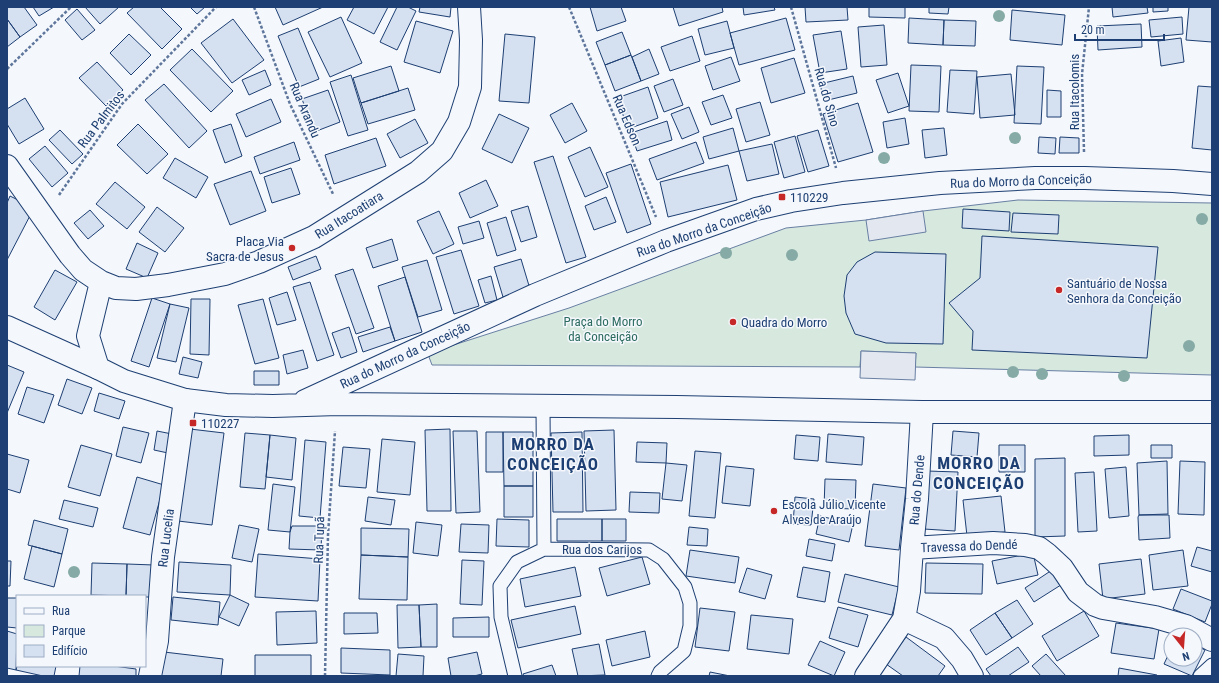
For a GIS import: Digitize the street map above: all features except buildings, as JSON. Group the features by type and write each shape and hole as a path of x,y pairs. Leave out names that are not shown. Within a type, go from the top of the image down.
{"street":[{"name":"Rua Itacoatiara","path":"7,166 70,255 83,270 101,282 116,288 136,289 168,286 225,274 259,262 314,237 418,172 442,151 459,122 470,87 472,40 469,7"},
{"name":"Rua do Morro da Conceição","path":"297,405 535,295 666,241 756,209 843,193 940,183 1035,178 1085,178 1212,184"},
{"path":"98,368 88,336 101,282"},
{"name":"Rua do Morro da Conceição","path":"7,327 124,381 185,400 226,405 273,406 338,404 542,406 922,412 1212,412"},
{"name":"Rua Lucelia","path":"150,676 157,641 163,557 185,400"},
{"name":"Rua do Dende","path":"866,676 904,619 909,591 917,499 922,412"},
{"name":"Travessa do Dendé","path":"912,548 993,543 1025,545 1039,548 1062,568 1078,592 1095,605 1103,608 1155,617 1186,626 1212,640"},
{"path":"904,619 944,638 962,659 972,676"}],"lane":[{"name":"Rua dos Carijos","path":"542,406 544,549"},
{"name":"Rua dos Carijos","path":"515,676 501,617 500,586 517,562 544,549 648,550 663,559 684,587 690,604 690,626 684,651 660,672 658,676"},
{"path":"1200,676 1212,665"}],"path":[{"path":"7,69 71,7"},
{"name":"Rua Palmitos","path":"44,217 122,104 216,7"},
{"name":"Rua Arandu","path":"254,7 290,104 345,218"},
{"name":"Rua Edson","path":"569,7 666,241"},
{"name":"Rua do Sino","path":"791,7 843,193"},
{"name":"Rua Itacolomis","path":"1085,178 1082,74 1089,7"},
{"name":"Rua Tupã","path":"325,676 328,535 338,404"}],"green space":[{"name":"Praça do Morro da Conceição","path":"1018,200 1212,203 1212,375 915,367 916,353 861,351 860,367 432,365 429,357 430,353 438,350 569,308 786,228 866,220 923,211"}],"shaded area":[{"path":"923,211 926,232 869,241 866,220"},
{"path":"861,351 916,353 915,380 860,378"}],"place":[{"name":"110229","path":"782,197"},
{"name":"Placa Via Sacra de Jesus","path":"292,248"},
{"name":"Santuário de Nossa Senhora da Conceição","path":"1059,290"},
{"name":"Quadra do Morro","path":"733,322"},
{"name":"110227","path":"193,423"},
{"name":"Escola Júlio Vicente Alves de Araújo","path":"774,511"}],"district":[{"name":"MORRO DA CONCEIÇÃO","path":"553,454"},
{"name":"MORRO DA CONCEIÇÃO","path":"979,473"}]}
